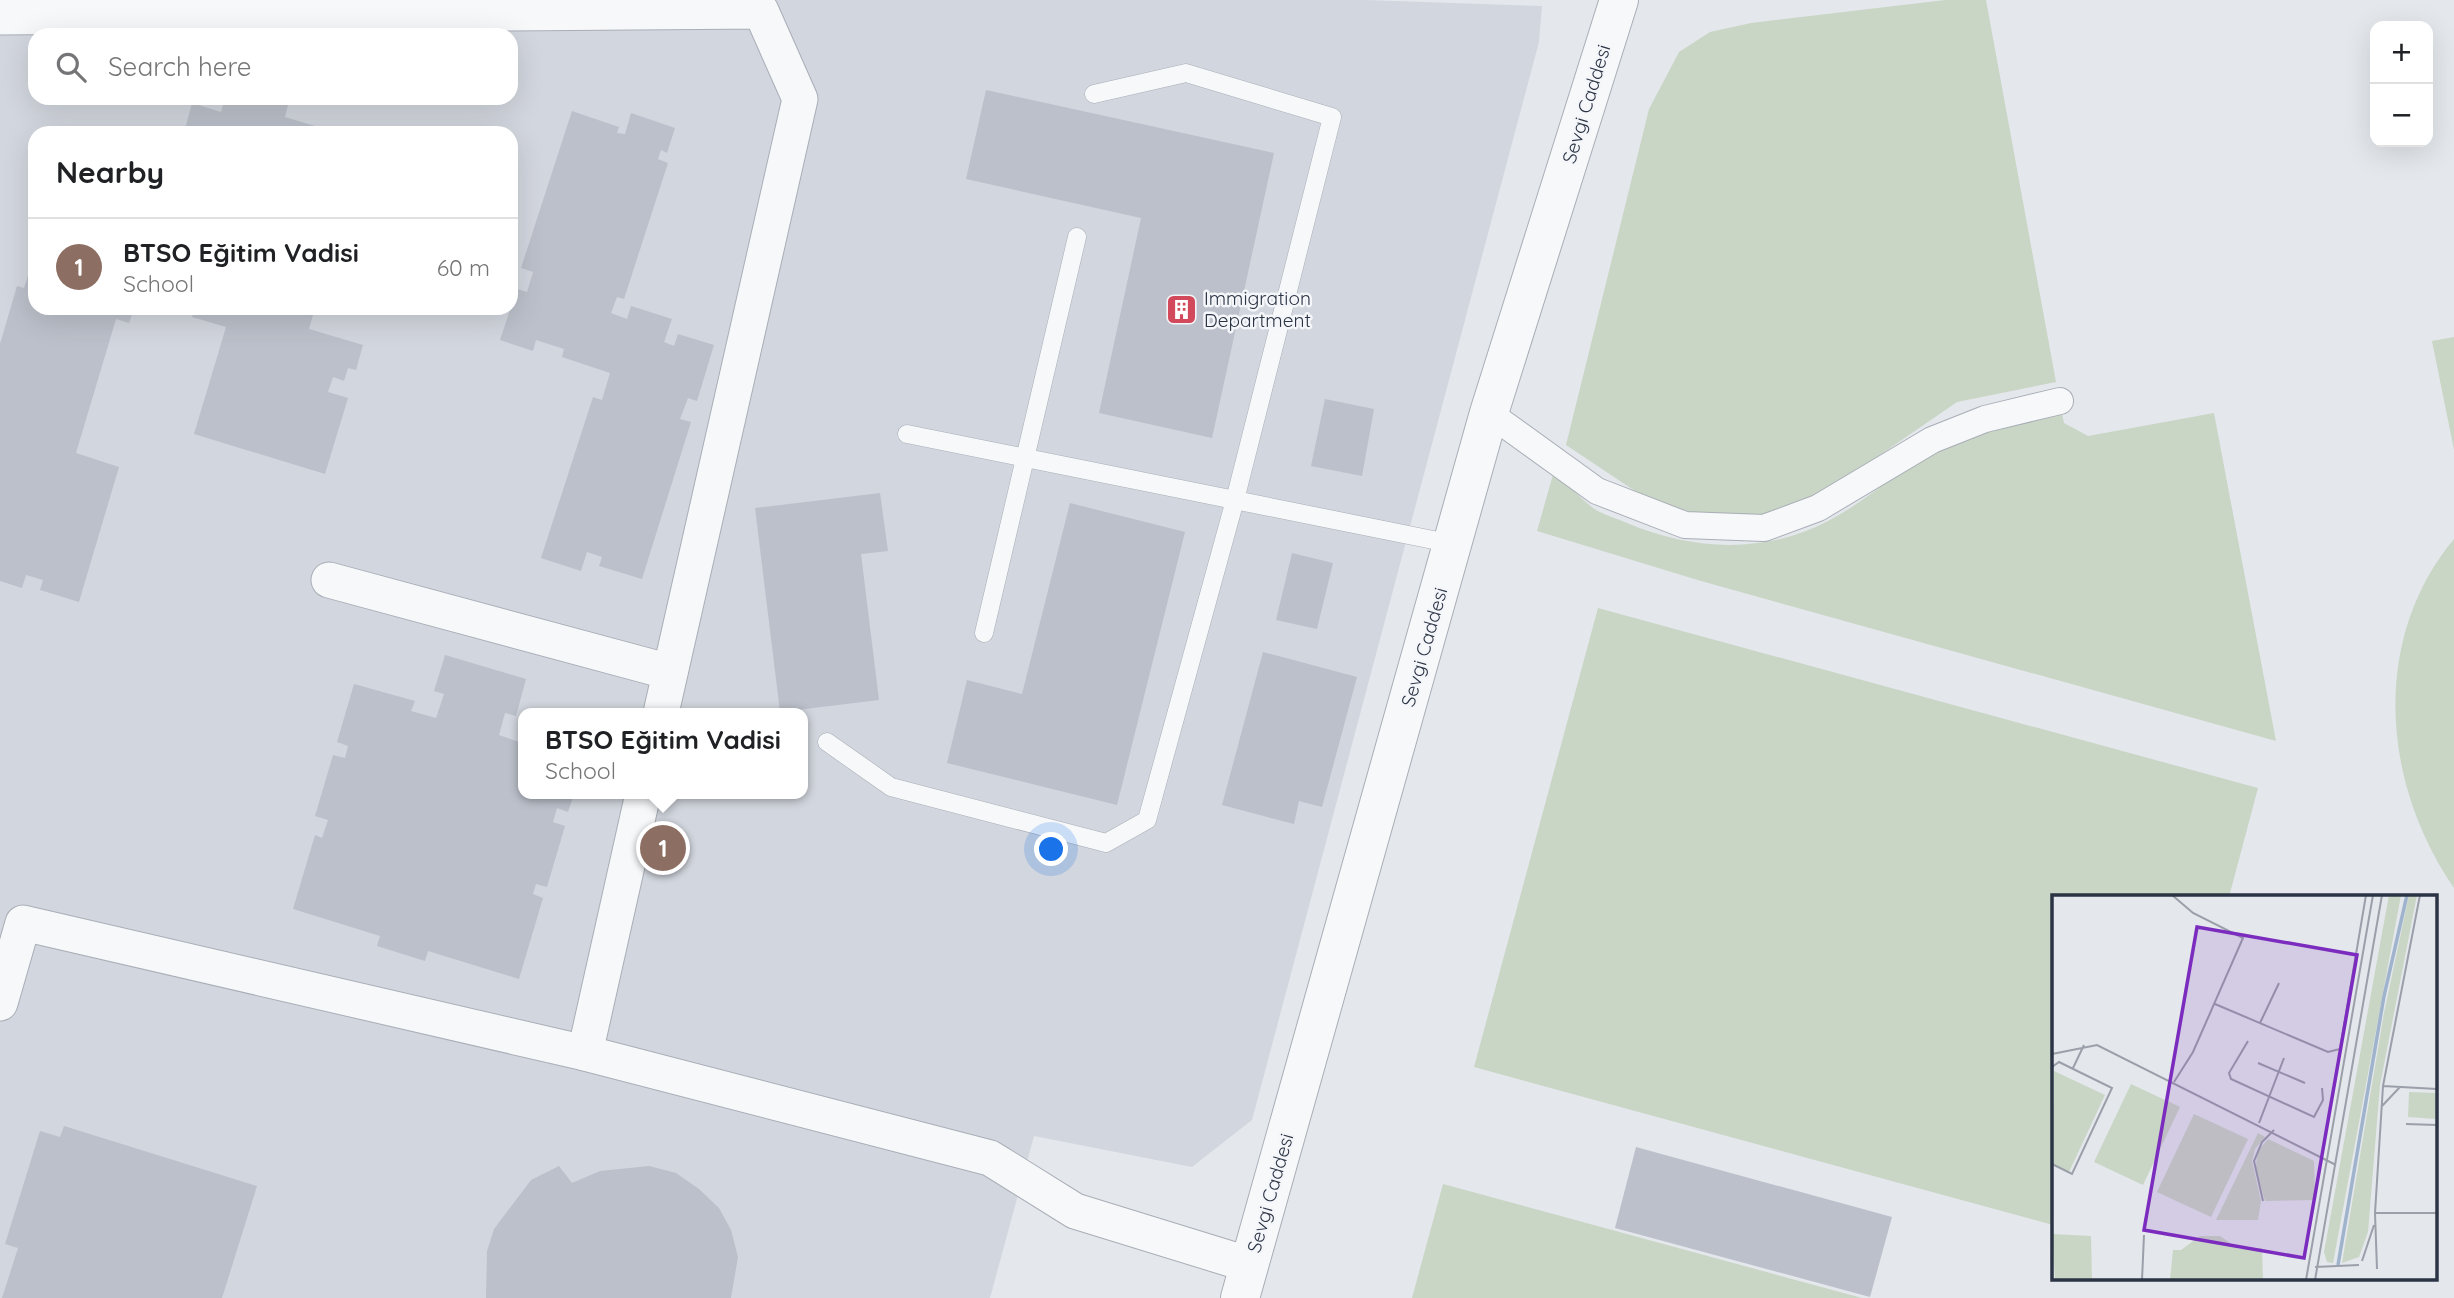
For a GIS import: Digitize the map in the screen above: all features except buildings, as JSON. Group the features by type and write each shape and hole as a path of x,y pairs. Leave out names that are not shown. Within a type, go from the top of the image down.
{"street":[{"name":"Sevgi Caddesi","path":"1245,1282 1489,413 1619,0"},
{"path":"0,17 761,11 800,99 661,708"},
{"path":"1489,413 1597,491 1685,525 1764,528 1818,508 1932,440 1986,419 2060,401"},
{"path":"329,580 670,672"},
{"path":"585,1053 642,799"},
{"path":"0,1003 23,923 585,1053 990,1158 1075,1211 1245,1282"}],"lane":[{"path":"827,742 891,787 1106,843 1147,820 1235,500 1332,117 1186,73 1094,94"},
{"path":"984,634 1077,237"},
{"path":"906,434 1453,544"}],"shaded area":[{"path":"0,0 1365,0 1542,6 1539,42 1252,1120 1192,1167 1034,1136 990,1298 0,1298"}],"green space":[{"path":"1945,0 1986,0 2056,382 1957,402 1816,499 1773,515 1687,514 1644,497 1566,445 1649,109 1679,52 1710,32 1751,23"},
{"path":"2454,337 2454,450 2432,341"},
{"path":"2214,413 2276,741 1701,581 1537,531 1554,471 1597,510 1651,532 1702,543 1753,544 1804,532 1828,521 1933,453 1991,430 2062,414 2064,423 2088,436"},
{"path":"2454,539 2454,888 2430,848 2412,804 2400,759 2396,713 2398,667 2408,622 2427,579"},
{"path":"1598,608 2258,788 2230,895 2052,895 2052,1225 1474,1067"},
{"path":"1443,1184 1862,1298 1412,1298"}],"place":[{"name":"Immigration Department","path":"1181,309"},
{"name":"BTSO Eğitim Vadisi","path":"663,848"}]}
